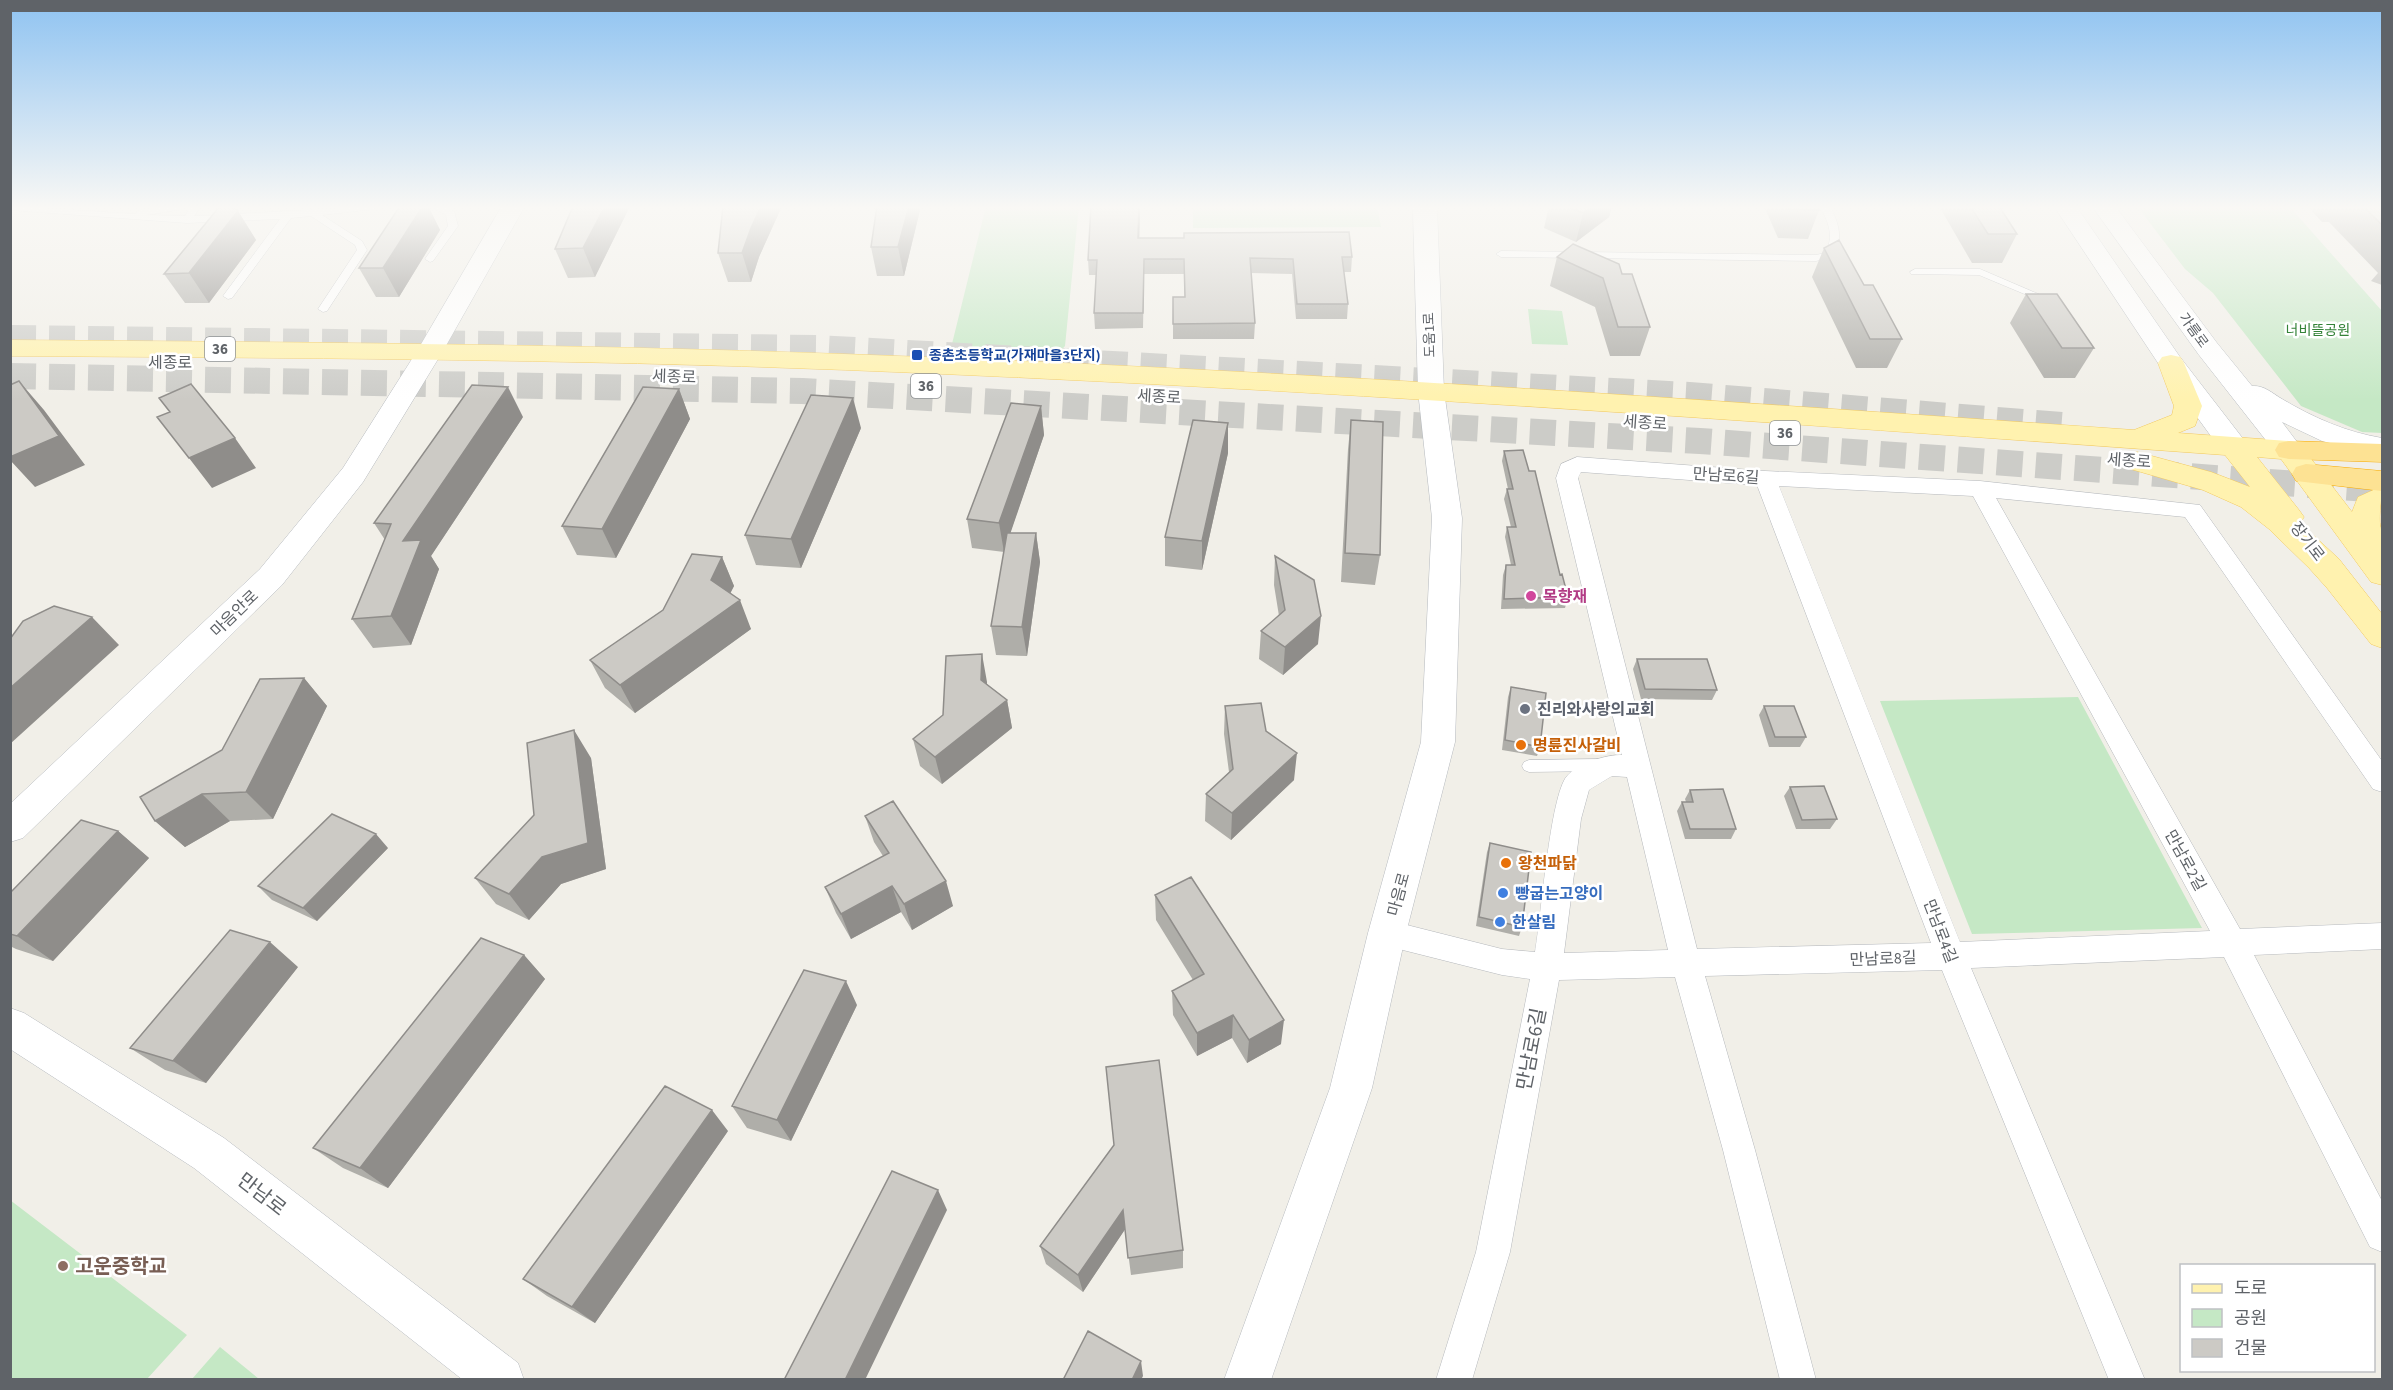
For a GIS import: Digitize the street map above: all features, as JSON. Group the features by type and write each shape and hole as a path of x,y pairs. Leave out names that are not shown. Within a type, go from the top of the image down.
{"highway":[{"path":"2289,450 2382,453"},
{"path":"2306,474 2382,481"}],"main road":[{"name":"세종로","path":"10,348 425,359 853,382 1432,400 1532,414 2133,450 2234,447 2289,450"},
{"name":"세종로","path":"10,364 254,363 425,359"},
{"path":"2133,450 2146,436 2185,420 2188,406 2171,363"},
{"name":"장기로","path":"2234,447 2382,636"},
{"name":"세종로","path":"2133,450 2252,469 2306,474"},
{"name":"36","path":"2133,450 2175,471 2239,494 2297,538 2342,584"},
{"path":"2289,450 2382,574"},
{"path":"2382,496 2368,504 2364,524 2382,564"}],"street":[{"name":"마음안로","path":"10,827 271,577 353,475 425,359 476,271"},
{"name":"도움1로","path":"1427,271 1432,400"},
{"path":"2109,271 2171,363 2234,447"},
{"name":"가름로","path":"2151,271 2208,349 2289,450"},
{"path":"2208,349 2255,393 2285,414 2320,431 2366,445 2382,447"},
{"name":"마음로","path":"1247,1380 1352,1088 1387,933 1438,742 1447,518 1432,400"},
{"name":"만남로6길","path":"1798,1380 1739,1150 1686,963 1624,766 1567,478 1569,469 1577,464 1765,478 1980,489 2192,510 2382,781"},
{"name":"만남로4길","path":"1765,478 1951,956 2127,1380"},
{"name":"만남로2길","path":"1980,489 2233,945 2382,1235"},
{"name":"만남로6길","path":"1456,1379 1493,1252 1547,967 1567,819 1577,783 1624,766"},
{"name":"만남로8길","path":"1387,933 1502,962 1547,967 1951,956 2233,945 2382,936"},
{"name":"만남로","path":"10,1026 209,1154 501,1380"}],"lane":[{"path":"228,297 247,271"},
{"path":"322,309 348,271"},
{"path":"1915,272 1980,272 2038,296"},
{"path":"1529,766 1624,766"}],"green space":[{"path":"970,271 1073,271 1065,346 1055,357 950,352"},
{"name":"너비뜰공원","path":"2187,271 2346,271 2382,311 2382,433 2362,432 2301,406 2213,293"},
{"path":"1528,309 1562,311 1568,345 1532,344"},
{"path":"2078,697 2202,928 1972,934 1880,701"},
{"name":"고운중학교","path":"10,1200 187,1335 147,1379 11,1379"},
{"path":"220,1347 259,1379 192,1379"}],"building":[{"path":"167,271 191,271 189,273 164,274"},
{"path":"1096,271 1144,271 1143,313 1094,313"},
{"path":"1184,271 1251,271 1255,323 1173,324 1173,297 1185,297"},
{"path":"1294,271 1344,271 1348,304 1297,304"},
{"path":"1587,271 1621,271 1622,274 1632,274 1650,327 1618,327 1603,278"},
{"path":"1836,271 1856,271 1864,285 1873,285 1902,339 1870,339"},
{"path":"2026,294 2057,294 2094,348 2062,348"},
{"path":"19,381 59,436 10,457 10,385"},
{"path":"191,384 235,438 189,458 157,417 170,412 159,398"},
{"path":"472,385 508,387 403,541 421,540 391,616 352,619 391,524 374,523"},
{"path":"643,387 679,389 602,529 562,526"},
{"path":"811,395 853,398 791,539 745,535"},
{"path":"1011,403 1041,406 999,523 967,519"},
{"path":"1193,420 1228,423 1202,541 1165,537"},
{"path":"1351,420 1383,422 1380,555 1345,553"},
{"path":"1523,450 1529,471 1535,471 1560,575 1562,574 1568,597 1504,599 1506,565 1515,565 1507,527 1516,527 1507,489 1513,489 1504,451"},
{"path":"1007,533 1036,533 1022,627 991,626"},
{"path":"692,554 722,557 711,580 740,600 620,685 590,660 663,610"},
{"path":"1275,556 1314,580 1321,616 1285,647 1261,631 1285,610"},
{"path":"54,606 92,617 10,688 10,639 23,621"},
{"path":"982,654 981,680 1007,700 935,757 913,739 943,715 946,656"},
{"path":"1637,659 1707,659 1717,690 1645,689"},
{"path":"304,678 246,792 202,794 155,821 140,797 222,750 260,679"},
{"path":"1511,687 1546,693 1540,747 1505,740"},
{"path":"1261,703 1266,731 1297,753 1232,813 1206,794 1233,769 1225,706"},
{"path":"1764,706 1794,706 1806,737 1775,737"},
{"path":"574,730 588,843 542,857 509,894 475,878 534,815 527,743"},
{"path":"1824,786 1837,819 1802,820 1790,787"},
{"path":"1723,789 1736,829 1690,829 1682,802 1693,802 1690,790"},
{"path":"893,801 946,881 904,904 892,886 841,914 825,887 889,853 865,816"},
{"path":"332,814 376,834 303,908 258,886"},
{"path":"81,820 118,831 17,936 10,934 10,893"},
{"path":"1490,843 1531,852 1522,927 1479,917"},
{"path":"1191,877 1284,1020 1249,1040 1233,1015 1197,1033 1172,991 1204,974 1155,895"},
{"path":"230,930 270,942 173,1061 130,1048"},
{"path":"481,938 524,955 360,1168 313,1148"},
{"path":"804,970 846,981 777,1120 732,1106"},
{"path":"1159,1060 1183,1250 1128,1258 1123,1210 1078,1275 1040,1246 1114,1145 1106,1067"},
{"path":"665,1086 712,1110 572,1307 523,1279"},
{"path":"892,1171 938,1190 845,1380 784,1380"},
{"path":"1088,1331 1141,1361 1132,1380 1063,1380"}],"tunnel":[{"path":"10,338 816,348 1689,395 2073,426"},
{"path":"10,376 802,391 1700,441 2382,490"}],"place":[{"name":"종촌초등학교(가재마을3단지)","path":"917,355"},
{"name":"목향재","path":"1531,596"},
{"name":"진리와사랑의교회","path":"1525,709"},
{"name":"명륜진사갈비","path":"1521,745"},
{"name":"왕천파닭","path":"1506,863"},
{"name":"빵굽는고양이","path":"1503,893"},
{"name":"한살림","path":"1500,922"},
{"name":"고운중학교","path":"63,1266"}]}
